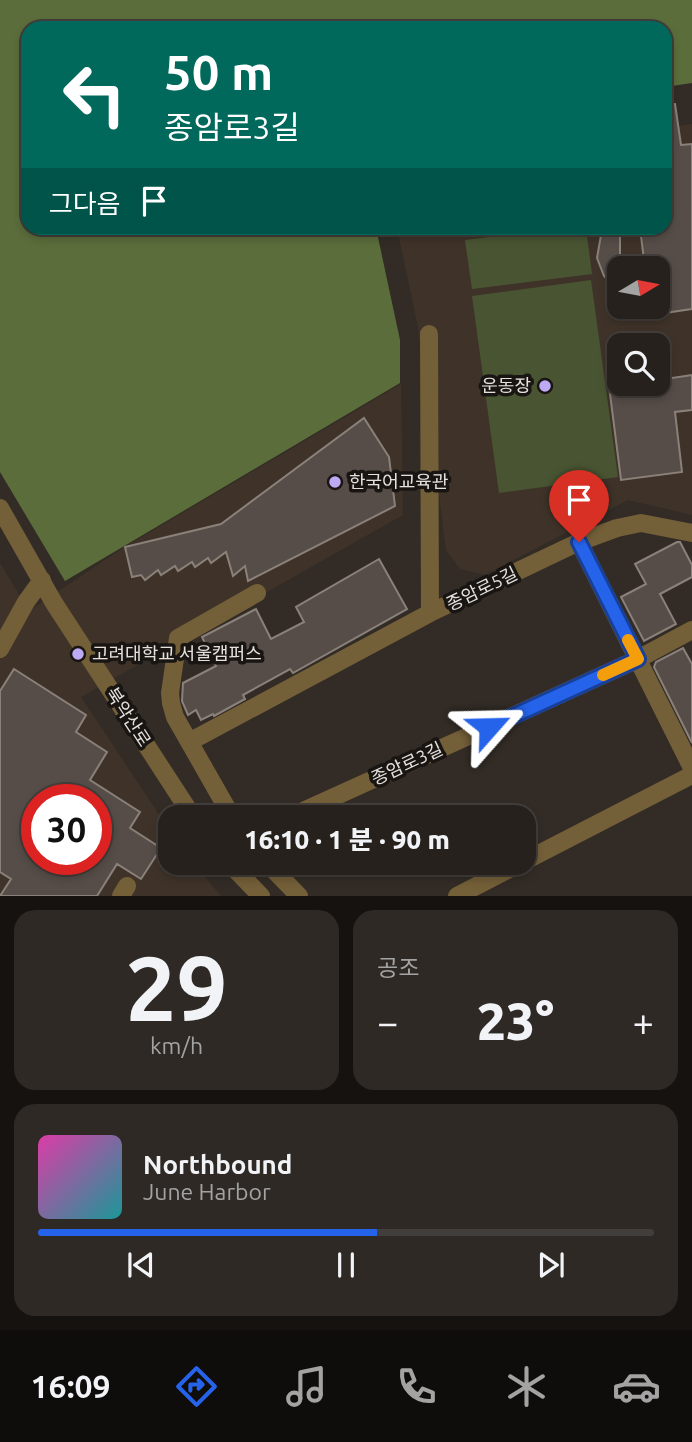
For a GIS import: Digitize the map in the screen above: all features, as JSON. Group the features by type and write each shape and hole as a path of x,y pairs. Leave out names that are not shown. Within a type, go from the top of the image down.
{"street":[{"name":"종암로5길","path":"429,334 430,613"},
{"name":"북악산로","path":"0,508 54,603 185,805"},
{"name":"종암로5길","path":"189,743 430,613 579,542 617,528 641,523 692,533"},
{"path":"579,542 692,768"},
{"path":"0,649 26,602 43,580"},
{"path":"225,805 175,717 171,704 170,692 178,638 257,593"},
{"name":"종암로3길","path":"316,805 638,659 692,630"},
{"path":"536,855 692,775"},
{"path":"241,875 261,896"},
{"path":"279,875 299,896"},
{"path":"457,896 497,875"}],"shaded area":[{"path":"692,124 692,515 628,500 485,575 460,569 446,550 418,327 398,235 672,235 672,127"},
{"name":"고려대학교 서울캠퍼스","path":"401,384 403,515 81,697 158,813 158,875 203,875 221,896 0,896 0,563 29,611 123,548"}],"green space":[{"path":"0,0 692,0 692,83 672,86 672,21 21,21 21,235 378,235 400,340 400,383 65,581 0,472"},
{"path":"507,235 587,235 592,274 472,289 465,240"},
{"name":"운동장","path":"591,280 618,477 499,493 472,296"}],"building":[{"path":"672,104 675,104 681,145 692,144 692,309 670,312 670,256 644,256 641,235 672,235"},
{"path":"601,235 620,235 620,256 607,256 607,279 597,258"},
{"path":"692,375 692,410 675,412 682,472 621,480 610,396 670,396 670,378"},
{"name":"한국어교육관","path":"364,418 389,457 395,506 248,581 245,566 233,576 226,552 211,563 208,558 195,567 192,562 178,571 175,566 161,575 158,570 145,580 141,575 132,577 125,547 221,524"},
{"path":"680,542 692,565 692,577 660,594 676,624 644,641 621,597 646,584 635,564"},
{"path":"379,559 407,609 293,673 290,669 243,695 245,699 214,716 213,714 201,720 196,710 188,715 182,701 183,683 216,666 202,637 256,609 271,639 304,622 296,607"},
{"path":"683,648 692,664 692,743 654,667 656,662"},
{"path":"14,669 86,715 76,732 107,752 90,780 96,784 21,784 21,875 110,875 97,896 0,896 11,879 0,872 0,691"},
{"path":"112,794 140,812 130,828 158,846 158,853 141,879 117,864 112,872"}],"slow traffic":[{"path":"603,675 638,659 628,640"}],"place":[{"name":"운동장","path":"545,386"},
{"name":"한국어교육관","path":"335,482"},
{"name":"고려대학교 서울캠퍼스","path":"78,654"}],"route":[{"path":"489,727 638,659 579,542"}]}
